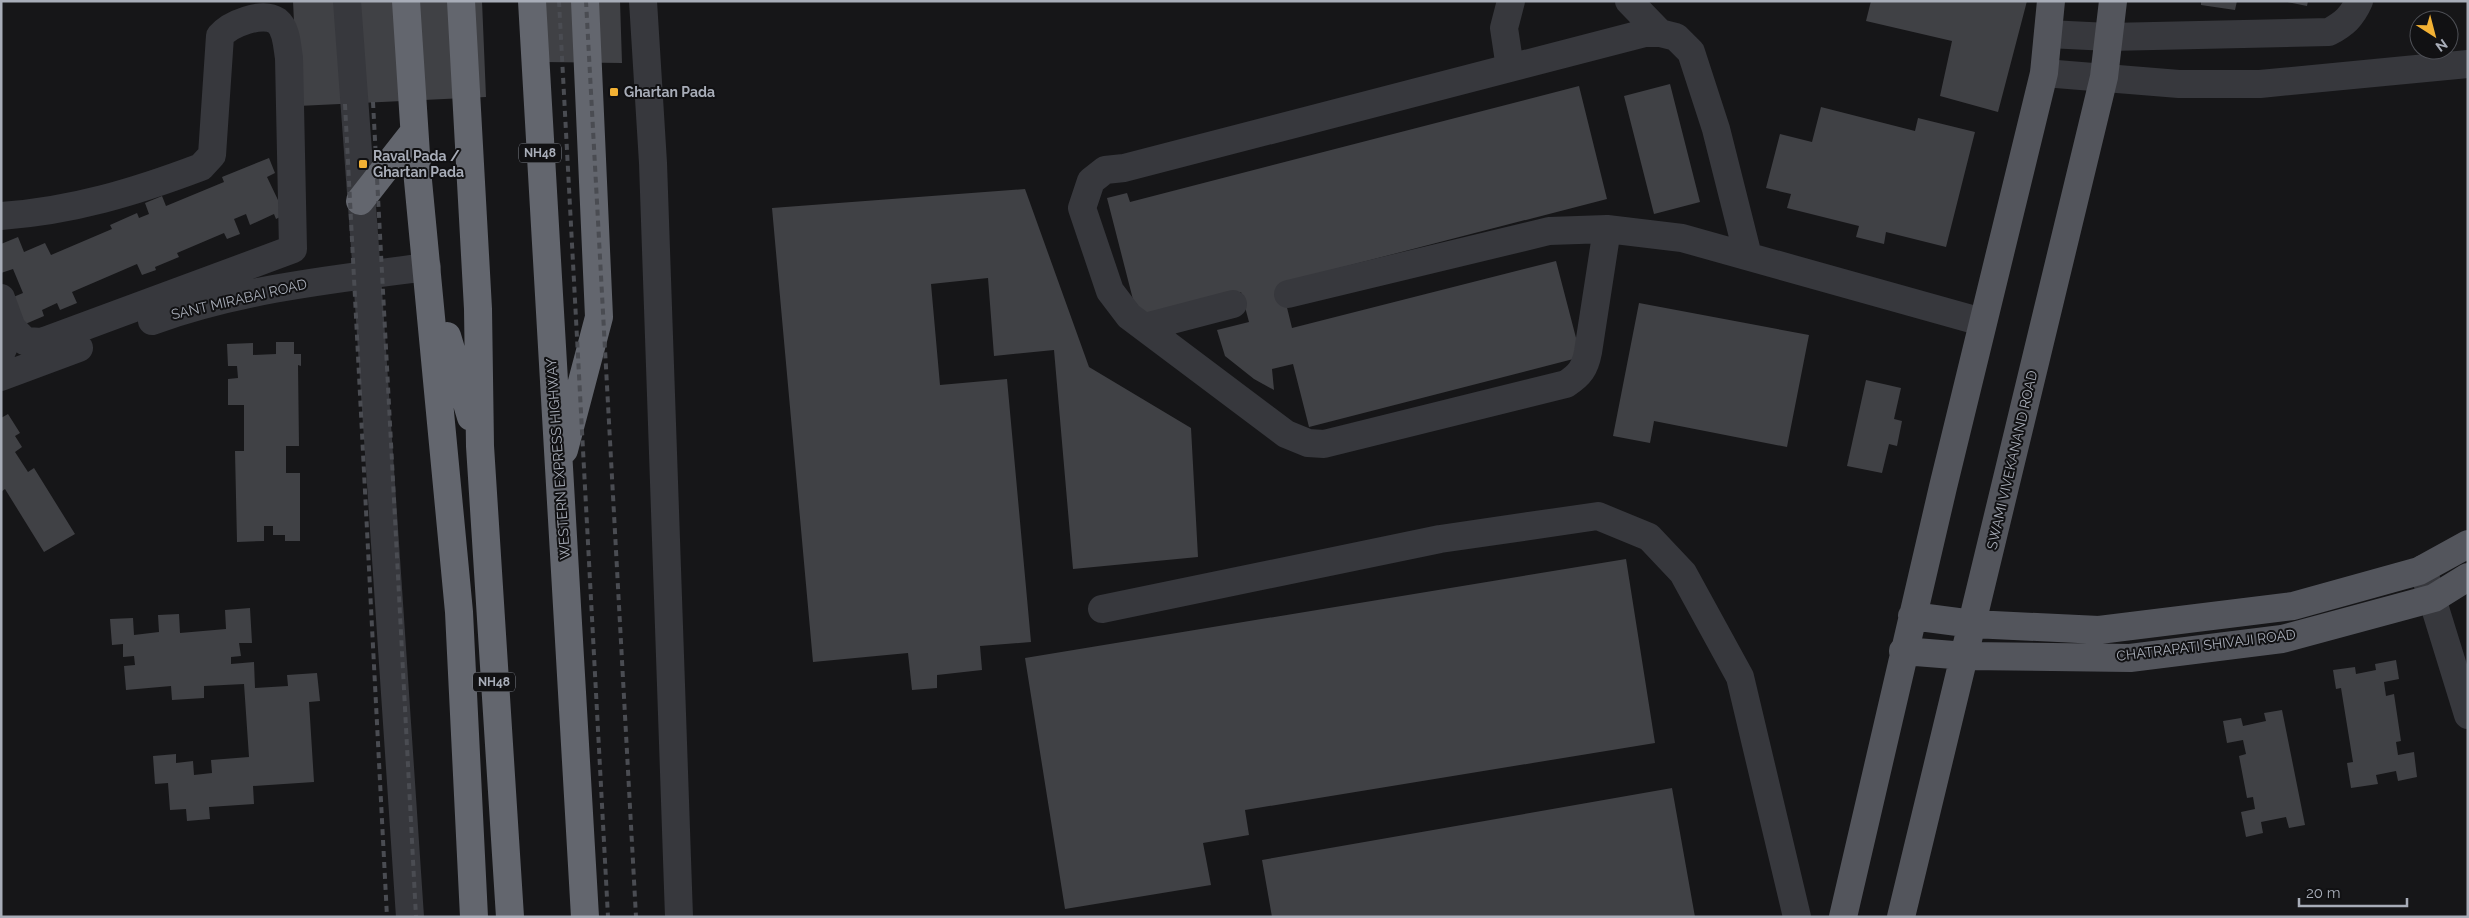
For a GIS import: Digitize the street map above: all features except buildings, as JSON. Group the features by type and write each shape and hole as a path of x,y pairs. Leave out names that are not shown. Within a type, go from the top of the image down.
{"highway":[{"path":"406,1 414,132 459,612 474,917"},
{"name":"NH48","path":"461,1 478,309 480,446 510,917"},
{"name":"WESTERN EXPRESS HIGHWAY","path":"532,1 558,475 575,716 586,917"},
{"path":"558,475 599,317 586,1"},
{"path":"360,201 414,132"},
{"path":"427,267 480,446"}],"main road":[{"path":"1843,917 1982,322 2044,73 2051,1"},
{"name":"SWAMI VIVEKANAND ROAD","path":"1901,917 1966,656 2104,77 2113,1"},
{"path":"1912,616 1973,624 2109,629 2293,606 2423,569 2468,544"},
{"name":"CHATRAPATI SHIVAJI ROAD","path":"1904,651 1966,656 2130,658 2282,639 2434,598 2468,577"}],"street":[{"path":"347,1 410,917"},
{"path":"643,1 653,163 678,917"},
{"path":"1510,68 1504,28 1511,1"},
{"path":"1629,1 1660,33"},
{"path":"2048,34 2109,37 2329,32 2344,24 2354,13 2359,1"},
{"path":"1,216 45,213 90,203 201,167 212,155 220,36 227,27 249,20 266,18 277,22 284,32 289,58 293,249 299,285"},
{"path":"1606,229 1586,366 1579,376 1566,384 1324,444 1308,443 1286,434 1129,316 1110,290 1082,208 1091,181 1105,170 1124,168 1645,33 1660,33 1676,37 1691,52 1716,129 1748,256"},
{"path":"2044,73 2179,84 2260,84 2468,64"},
{"path":"1288,294 1549,231 1606,229 1682,238 1982,322"},
{"path":"1,298 12,328 25,341 42,342 293,249"},
{"name":"SANT MIRABAI ROAD","path":"1,376 184,309 329,279 427,267"},
{"path":"1145,328 1233,304"},
{"path":"1,353 12,328"},
{"path":"1102,609 1440,539 1598,516 1649,537 1683,573 1740,677 1797,917"},
{"path":"2423,569 2434,598 2468,715"}],"railway":[{"path":"559,1 608,917"},
{"path":"586,1 636,917"},
{"path":"373,102 416,917"},
{"path":"345,104 387,917"}],"place":[{"name":"Ghartan Pada","path":"614,92"},
{"name":"Raval Pada / Ghartan Pada","path":"363,164"}]}
